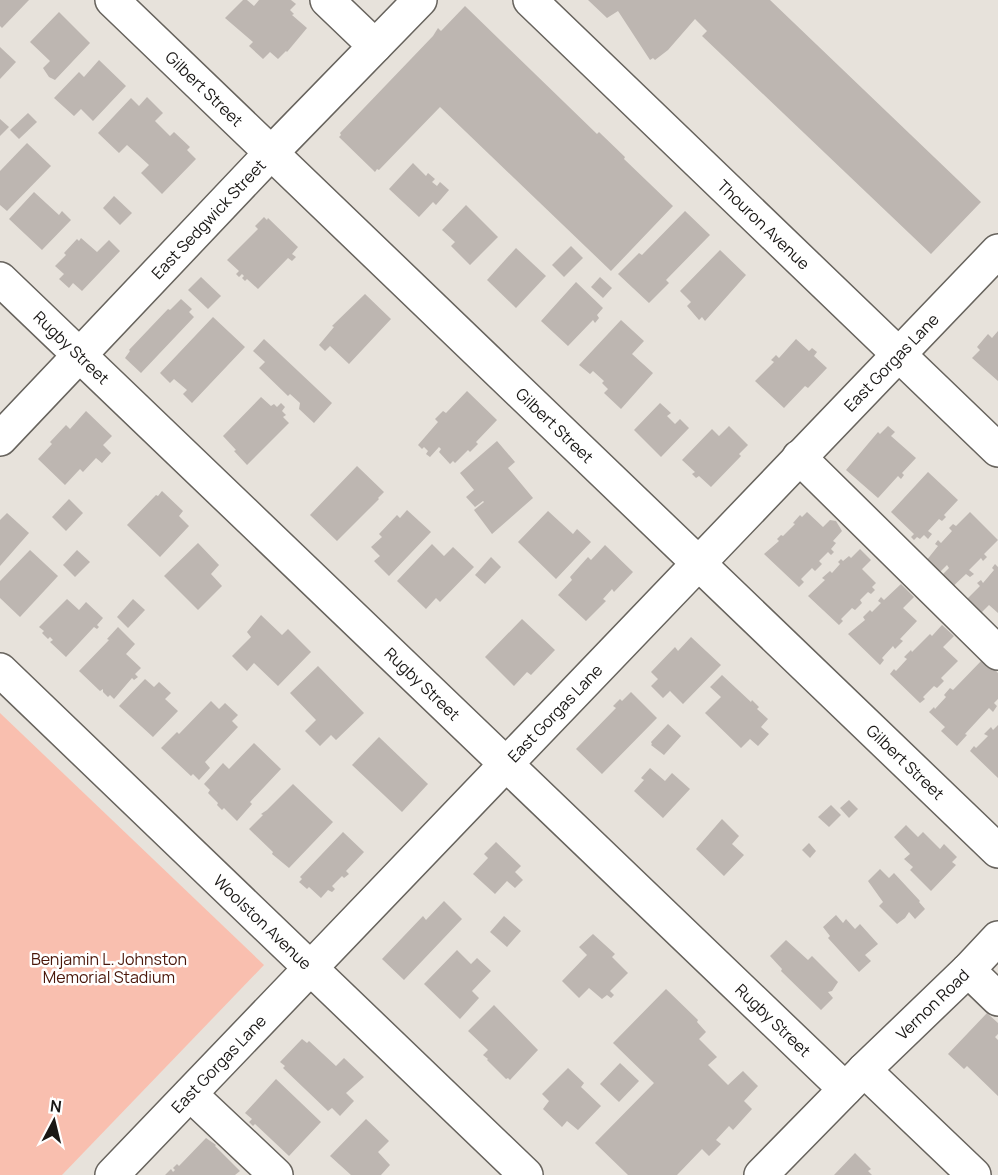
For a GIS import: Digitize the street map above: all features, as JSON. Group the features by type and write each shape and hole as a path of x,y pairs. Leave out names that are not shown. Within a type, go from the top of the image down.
{"street":[{"name":"Gilbert Street","path":"112,0 998,850"},
{"path":"327,0 375,46"},
{"name":"East Sedgwick Street","path":"0,439 271,153 420,0"},
{"name":"Thouron Avenue","path":"530,0 998,450"},
{"name":"East Gorgas Lane","path":"112,1175 998,251"},
{"name":"Rugby Street","path":"0,279 507,764 855,1079 974,1175"},
{"path":"799,457 998,653"},
{"name":"Woolston Avenue","path":"0,670 526,1175"},
{"name":"Vernon Road","path":"770,1172 855,1079 998,938"},
{"path":"968,970 998,999"},
{"path":"190,1094 276,1175"}],"green space":[{"name":"Benjamin L. Johnston Memorial Stadium","path":"0,713 264,965 62,1175 0,1175"}],"building":[{"path":"0,0 29,0 2,28 0,26"},
{"path":"243,0 247,0 254,6 259,0 291,0 296,4 290,10 294,14 292,15 307,28 278,59 270,52 263,59 249,46 253,42 225,18"},
{"path":"588,0 770,0 981,202 931,254 702,36 707,31 695,19 668,50 655,60 653,58 650,60 618,11 607,18"},
{"path":"465,6 597,134 599,132 625,157 624,159 673,206 611,271 440,107 375,172 339,137 340,133 433,36 438,28 441,31"},
{"path":"59,12 90,43 55,80 49,77 43,68 50,61 30,42"},
{"path":"0,47 16,62 0,79"},
{"path":"99,60 126,86 93,121 81,109 74,116 54,98 79,72 84,77"},
{"path":"147,97 163,113 155,121 170,136 174,132 190,147 187,150 196,159 162,194 141,173 149,165 127,145 119,153 98,133 131,98 139,106"},
{"path":"28,113 37,122 19,139 10,130"},
{"path":"0,119 9,127 0,136"},
{"path":"27,143 51,166 7,211 0,205 0,171"},
{"path":"413,163 426,176 428,173 435,179 432,182 437,186 440,182 449,190 436,205 433,202 419,217 389,189"},
{"path":"34,192 59,215 62,211 71,220 42,250 9,219"},
{"path":"114,196 132,213 120,225 103,208"},
{"path":"466,205 498,237 470,265 451,246 455,242 442,230"},
{"path":"685,211 710,235 666,280 669,283 649,303 618,274 639,253 642,255"},
{"path":"264,217 267,220 268,218 298,247 292,254 296,257 292,261 288,258 258,289 247,279 245,281 242,274 239,277 236,274 239,271 227,260 258,229 255,226"},
{"path":"81,238 97,252 109,240 120,251 82,291 73,283 69,288 59,279 64,274 55,266 77,239 79,241"},
{"path":"571,246 583,258 564,277 552,265"},
{"path":"516,248 546,276 516,308 487,280"},
{"path":"720,250 746,275 705,321 702,317 699,320 687,306 691,302 680,291"},
{"path":"201,277 221,296 208,309 188,290"},
{"path":"600,277 612,288 603,298 591,287"},
{"path":"576,282 603,308 597,315 599,318 595,323 593,320 568,346 541,321"},
{"path":"365,294 391,319 349,364 330,346 325,351 319,345 334,327 332,326"},
{"path":"181,299 192,309 189,312 194,317 141,373 125,358 129,350 168,309 170,310"},
{"path":"213,317 245,347 192,403 183,394 187,390 174,379 170,383 160,373"},
{"path":"621,320 644,341 632,354 653,373 621,409 604,393 608,389 602,383 604,381 593,371 590,374 579,365"},
{"path":"998,331 998,381 972,358 980,350 977,347 988,334 992,338"},
{"path":"264,339 332,403 314,423 299,409 300,403 290,394 288,396 259,368 265,362 253,351"},
{"path":"796,339 809,351 812,348 817,352 814,356 827,368 808,388 805,386 784,408 755,381 774,362 771,360 776,355 779,358"},
{"path":"467,391 497,420 476,442 478,444 455,463 453,461 450,464 439,452 441,449 439,447 430,457 426,454 428,451 424,447 422,449 418,445 438,422 435,419 443,411 446,413"},
{"path":"261,397 271,406 274,404 277,407 281,403 285,407 282,411 286,415 283,417 289,423 247,465 223,436"},
{"path":"660,403 671,413 667,416 675,424 680,419 689,428 661,457 634,430"},
{"path":"86,411 112,436 103,445 111,453 102,463 96,458 83,472 80,469 65,485 38,459 66,425 70,429"},
{"path":"729,426 748,445 739,454 741,456 711,487 699,476 696,478 692,474 695,472 682,460 712,429 719,436"},
{"path":"888,426 895,432 891,436 916,458 902,473 904,475 901,479 898,476 878,498 846,470 878,432 880,434"},
{"path":"497,441 515,462 508,468 533,498 492,534 474,510 484,502 475,507 466,497 474,490 460,473"},
{"path":"357,466 384,492 337,541 310,515"},
{"path":"928,472 958,500 944,515 946,517 942,521 939,519 928,531 932,534 928,539 924,535 914,540 911,537 914,534 891,512"},
{"path":"162,491 183,511 179,516 189,526 160,557 127,525"},
{"path":"69,499 83,513 66,531 52,517"},
{"path":"407,510 431,532 389,576 374,561 380,556 371,547 382,537 379,534 397,515 400,518"},
{"path":"548,511 573,534 577,529 591,542 556,579 518,542"},
{"path":"807,512 823,527 830,520 836,521 842,531 833,541 836,543 831,549 834,552 831,555 828,552 819,561 822,564 815,571 812,568 801,579 804,582 799,587 764,554 779,541 777,539 781,535 783,536 795,524 793,523 800,515 802,517"},
{"path":"970,512 998,540 984,554 987,557 983,561 981,558 969,570 974,574 970,577 966,574 948,591 937,580 949,568 947,565 939,573 926,561 938,546 935,544 938,540 941,543 952,531 949,528 953,524 956,526"},
{"path":"7,513 29,533 0,566 0,520"},
{"path":"198,543 219,565 211,574 222,586 198,610 164,576"},
{"path":"432,544 444,556 453,547 474,567 440,602 436,598 426,609 397,581"},
{"path":"605,545 633,572 614,592 612,589 603,599 606,601 586,621 558,595 588,557 591,560"},
{"path":"860,549 871,560 862,569 876,583 872,587 875,590 871,594 868,592 860,600 862,603 855,610 852,608 841,619 843,621 839,625 808,596 825,580 822,578 830,571 832,573 840,564 838,562 841,559 843,561 849,556 851,558"},
{"path":"30,550 58,576 20,617 0,598 0,581"},
{"path":"77,550 90,562 75,577 63,565"},
{"path":"491,557 501,567 485,584 475,575"},
{"path":"995,564 998,567 998,613 989,605 981,613 966,600 980,586 977,583 981,580 983,583 994,570 992,568"},
{"path":"901,584 914,597 903,608 917,621 900,639 903,641 895,649 893,646 882,658 884,660 880,665 848,634 865,620 863,617 870,610 872,612 881,603 878,601 881,597 884,600"},
{"path":"67,599 79,610 86,602 103,618 97,625 99,627 97,629 94,627 66,657 50,642 53,640 50,637 48,639 39,627"},
{"path":"133,599 145,610 128,628 117,617"},
{"path":"261,615 282,635 288,629 311,652 278,686 254,663 247,671 232,656 251,637 247,632"},
{"path":"522,619 555,650 531,675 527,672 514,686 485,657"},
{"path":"942,625 954,636 943,647 958,661 941,678 944,681 937,688 934,686 920,703 890,674 907,659 904,657 911,650 912,652 930,634 932,636"},
{"path":"118,627 135,644 126,654 141,668 135,674 138,677 134,680 132,678 114,699 110,695 108,697 103,689 100,691 79,671 109,640 107,639"},
{"path":"691,637 721,665 683,704 670,691 663,698 651,686 658,679 651,672 675,647 678,651"},
{"path":"984,658 998,673 998,699 994,703 997,706 993,712 989,708 957,746 941,731 945,727 929,712 946,697 944,695 950,688 953,690"},
{"path":"318,666 364,713 336,740 331,735 320,746 305,731 316,720 290,693"},
{"path":"722,675 751,702 752,700 759,707 757,709 768,719 761,727 769,734 758,746 750,739 741,748 705,713 721,697 710,687"},
{"path":"145,679 154,687 159,682 171,693 165,699 178,711 153,737 119,706"},
{"path":"631,692 657,718 602,774 576,749 616,708 613,706"},
{"path":"211,701 219,709 225,703 238,715 232,721 238,727 205,762 210,768 199,780 193,774 191,776 161,748 177,732 179,734"},
{"path":"668,724 681,736 664,755 651,745 651,742"},
{"path":"998,725 998,778 970,751 988,736 984,734 991,727 993,730"},
{"path":"379,737 428,784 402,812 352,765"},
{"path":"254,743 281,769 250,802 252,804 237,821 224,808 222,810 217,805 218,803 208,793 210,790 204,784 223,763 229,769"},
{"path":"650,768 665,781 672,773 690,789 663,818 634,791 644,780 641,778"},
{"path":"293,784 333,822 289,868 272,854 273,852 249,829 263,815 261,814"},
{"path":"849,800 858,809 849,818 840,808"},
{"path":"831,805 841,815 829,827 818,817"},
{"path":"722,819 739,836 732,844 744,855 724,876 696,849"},
{"path":"906,825 918,837 923,832 940,849 944,844 957,857 952,862 956,865 931,891 910,870 913,867 904,859 910,854 894,837"},
{"path":"343,832 364,852 346,871 349,874 344,878 342,876 332,886 335,889 332,892 328,890 321,898 309,887 307,889 299,882 302,879 300,877"},
{"path":"496,842 521,866 515,872 523,880 515,888 507,881 495,894 473,874 488,858 484,854"},
{"path":"809,843 816,851 810,858 802,850"},
{"path":"880,869 889,878 894,873 920,901 925,909 915,919 909,912 897,924 879,906 883,902 868,881"},
{"path":"444,901 462,919 404,980 382,959 423,916 426,920"},
{"path":"836,915 843,923 846,919 855,929 860,924 878,944 865,955 871,961 859,972 828,938 830,936 823,927"},
{"path":"504,916 521,931 507,947 490,932"},
{"path":"593,934 615,954 612,957 628,973 610,991 614,995 611,998 607,995 602,999 589,988 579,998 562,981 587,955 579,947"},
{"path":"786,940 808,960 812,956 838,982 832,991 828,992 833,998 821,1010 781,971 782,969 770,956"},
{"path":"457,950 471,964 477,958 491,971 472,991 479,998 460,1019 424,984"},
{"path":"666,989 698,1020 697,1022 706,1032 699,1039 717,1057 708,1065 728,1085 743,1071 758,1086 744,1101 752,1109 733,1130 729,1126 716,1140 721,1144 709,1156 702,1149 677,1175 628,1175 595,1143 654,1083 613,1043"},
{"path":"494,1005 538,1050 510,1080 506,1079 487,1060 483,1055 488,1050 468,1031"},
{"path":"987,1013 998,1023 998,1034 995,1037 998,1040 998,1096 967,1066 964,1069 948,1054"},
{"path":"302,1039 307,1043 309,1041 336,1066 344,1058 364,1077 346,1093 354,1101 340,1116 332,1108 328,1111 283,1068 285,1066 280,1062"},
{"path":"620,1063 639,1081 619,1102 600,1084"},
{"path":"568,1068 584,1083 581,1087 601,1106 578,1130 567,1121 562,1127 543,1109 549,1101 542,1094"},
{"path":"276,1079 321,1122 289,1156 255,1124 253,1126 249,1122 252,1119 245,1113"},
{"path":"366,1119 389,1141 378,1152 390,1165 381,1175 351,1175 330,1156"},
{"path":"206,1138 216,1145 240,1171 235,1175 165,1175 171,1169 173,1172 175,1170 173,1168 177,1164 179,1166"},
{"path":"855,1153 871,1169 868,1171 872,1175 834,1175"}]}
